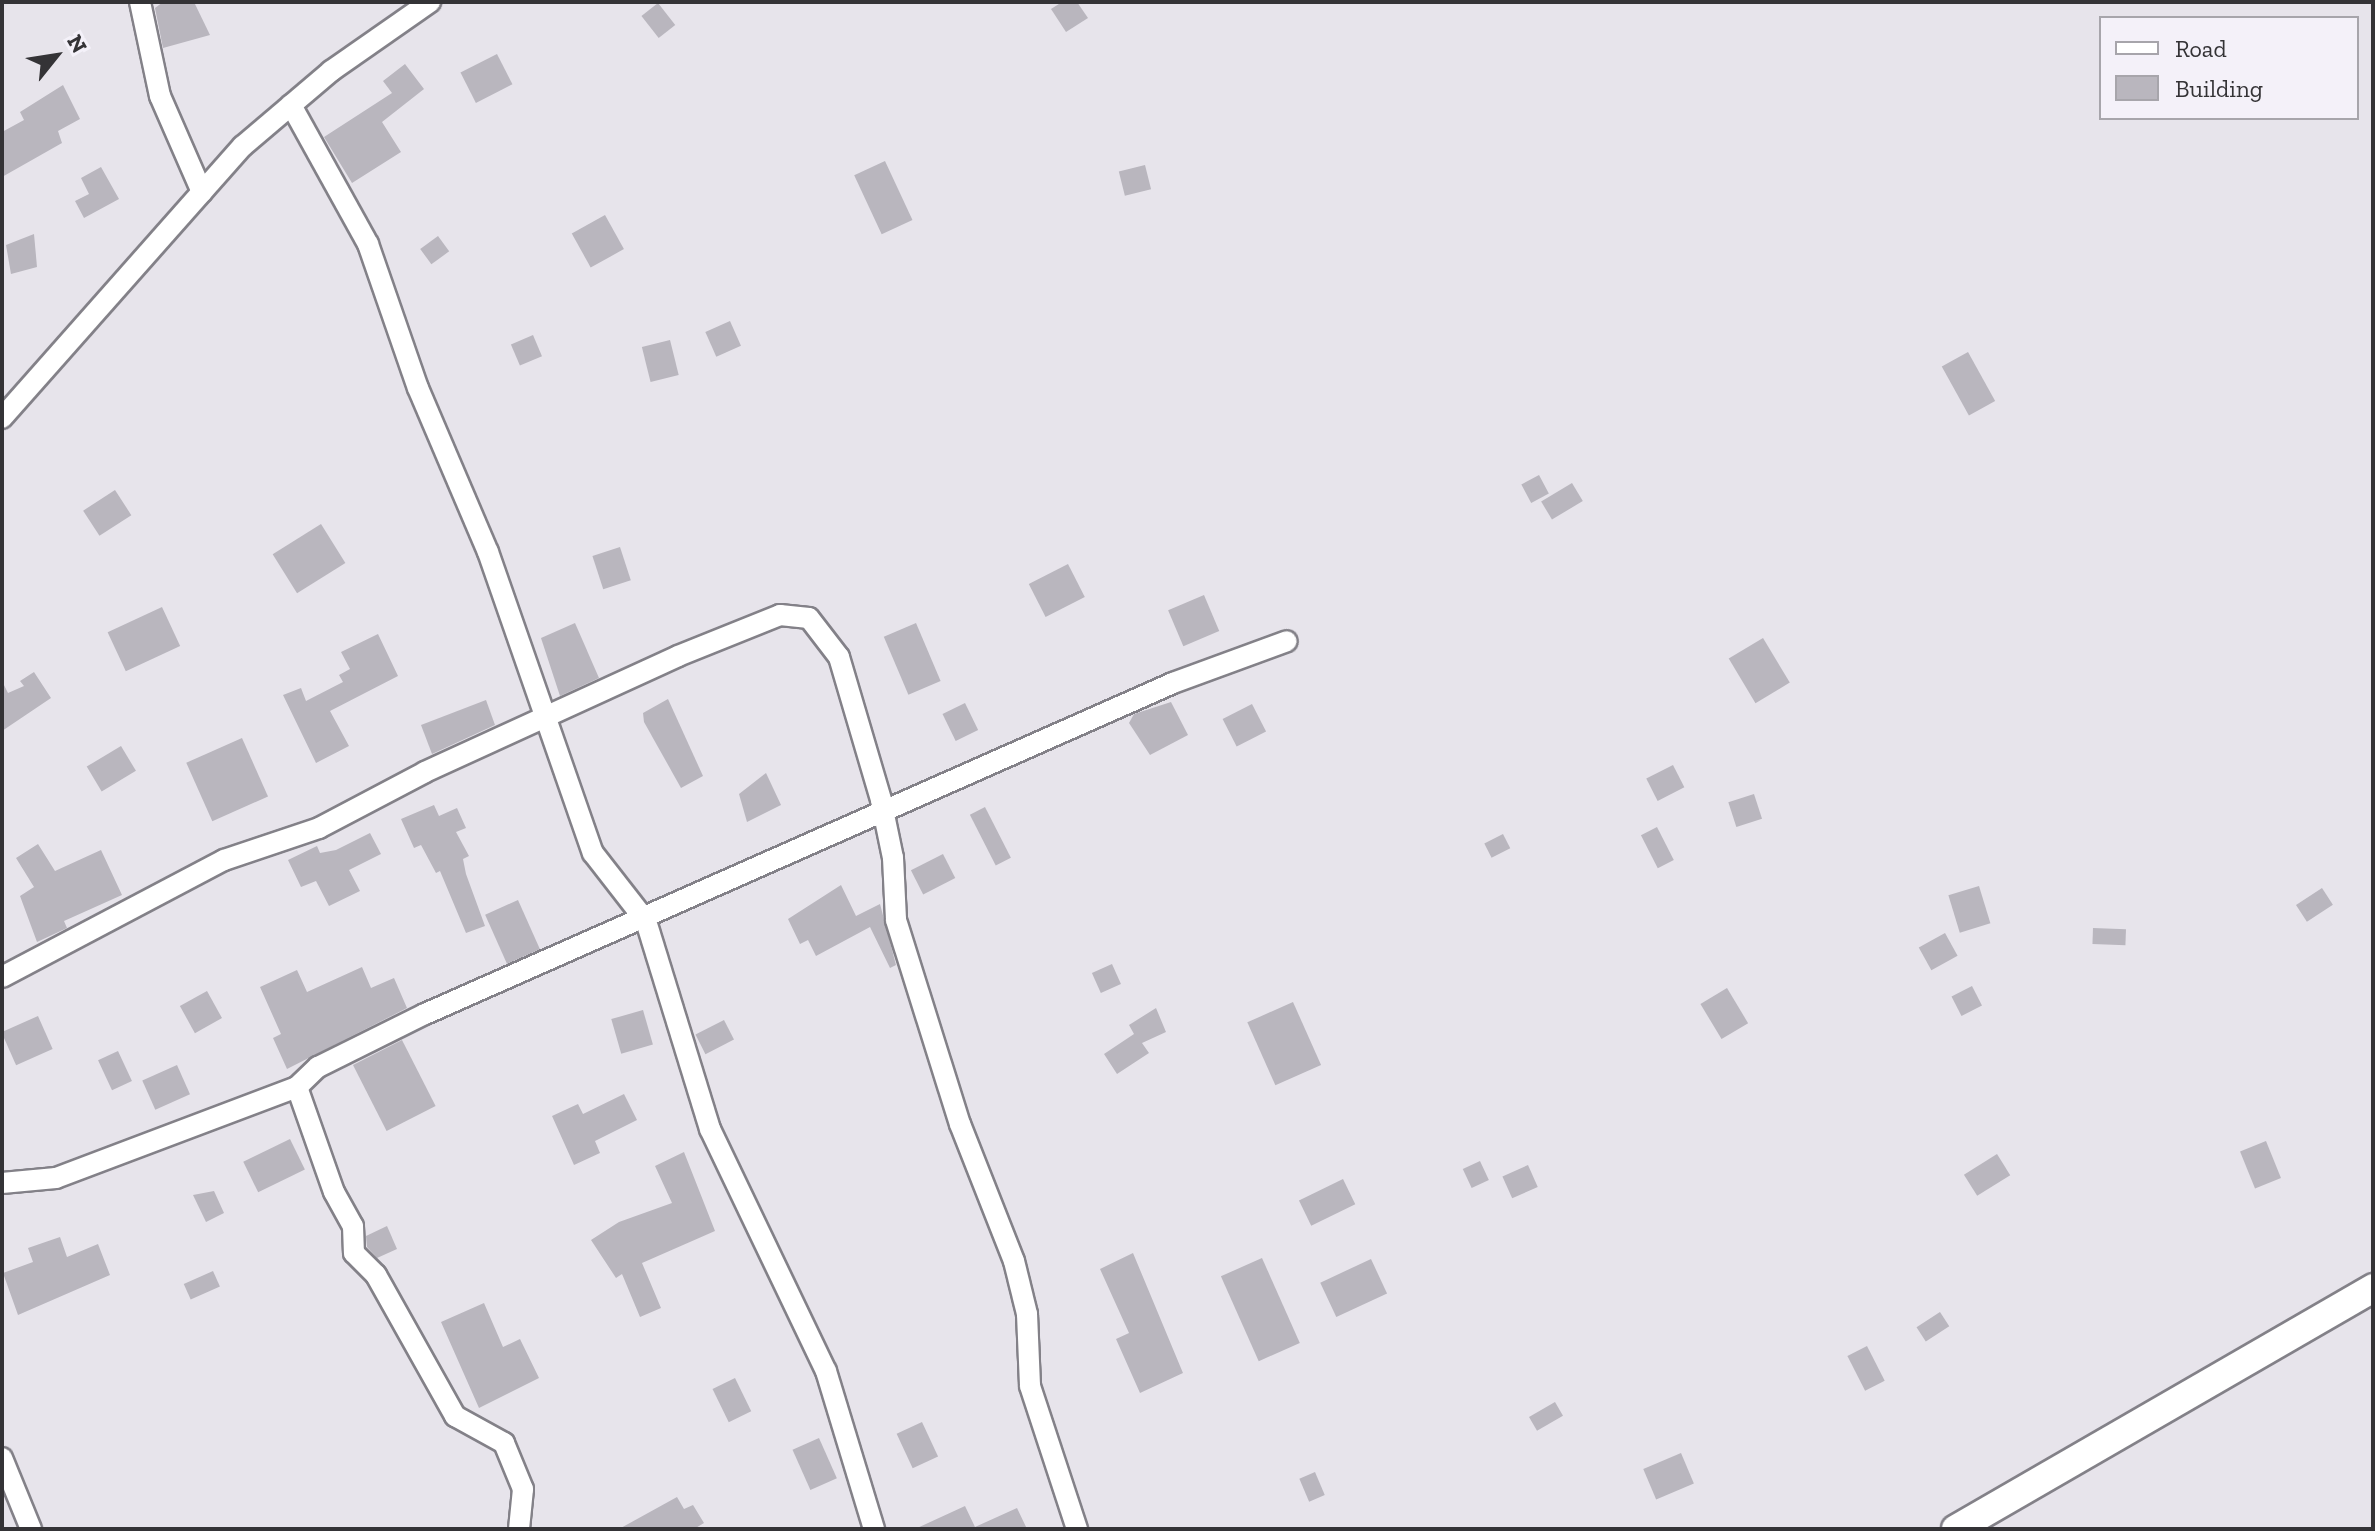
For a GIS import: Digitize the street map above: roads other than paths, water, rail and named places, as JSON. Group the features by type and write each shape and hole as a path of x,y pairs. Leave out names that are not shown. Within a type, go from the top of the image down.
{"street":[{"path":"140,2 160,96 202,192"},
{"path":"2,418 243,146 291,105 430,2"},
{"path":"291,105 368,244 418,388 488,552 542,718 593,853 646,921 710,1129 826,1371 874,1529"},
{"path":"2,977 224,860 319,828 542,718 748,626 780,615 809,618 839,657 883,809 896,920 960,1124 1014,1261 1027,1314 1030,1386 1077,1529"},
{"path":"2,1183 56,1178 297,1087 318,1067 425,1014 646,921 883,809 1287,641"},
{"path":"297,1087 334,1192 353,1226 354,1253 376,1275 455,1416 504,1443 523,1489 519,1529"},
{"path":"1956,1529 2373,1288"},
{"path":"2,1458 31,1529"}]}
